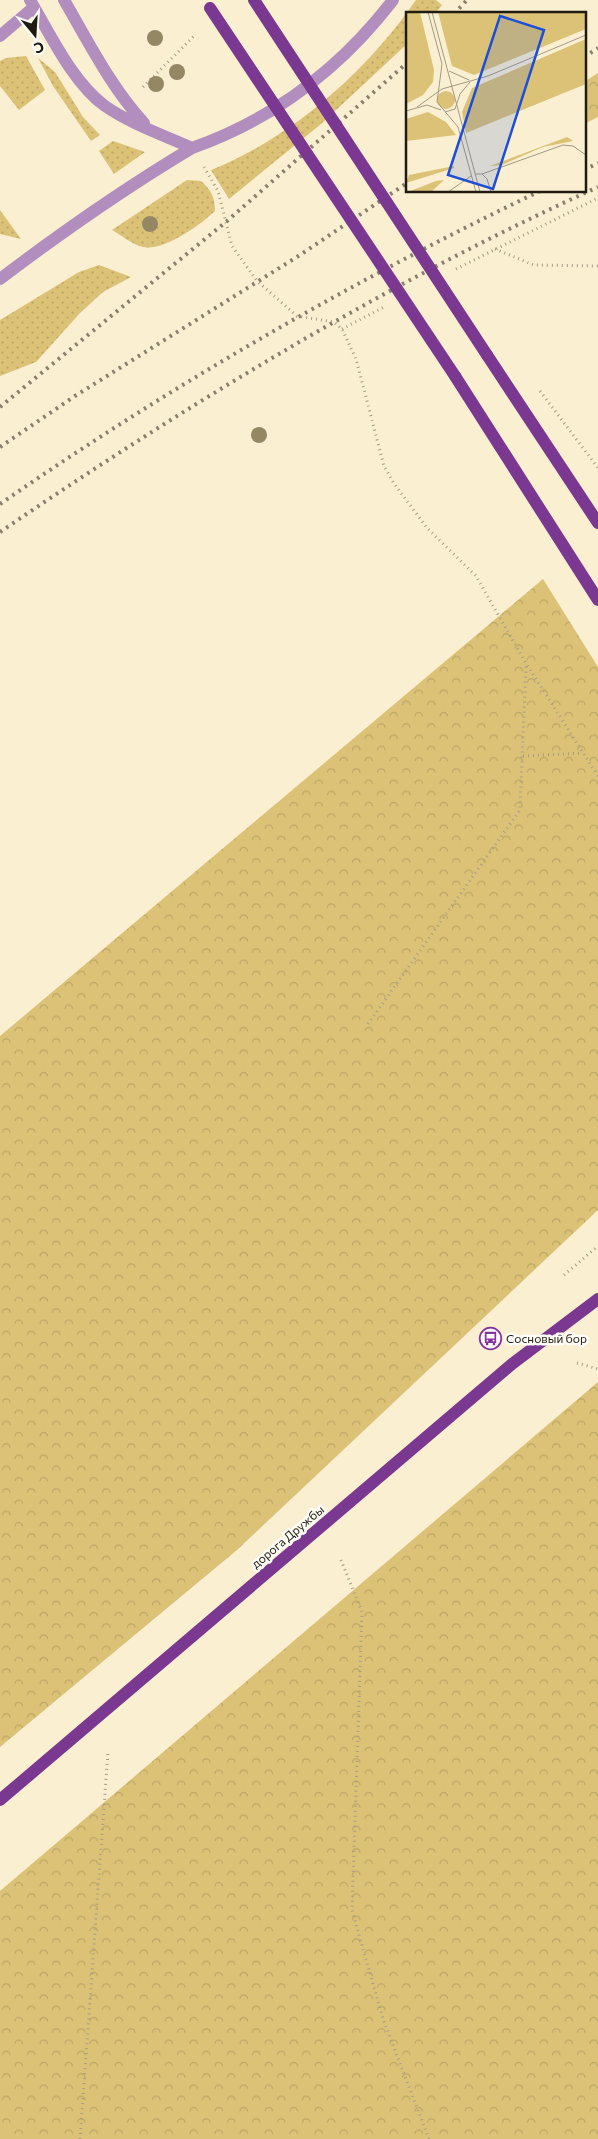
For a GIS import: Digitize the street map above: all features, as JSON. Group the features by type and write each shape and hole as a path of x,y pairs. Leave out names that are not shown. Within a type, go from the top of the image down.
{"main road":[{"path":"254,0 598,523"},
{"path":"208,4 455,376 598,600"},
{"name":"дорога Дружбы","path":"0,1800 512,1364 598,1300"}],"street":[{"path":"64,0 109,78 129,107 150,129"},
{"path":"0,279 148,174 192,148 225,136 295,97 354,46 393,0"},
{"path":"0,36 32,3 84,86 104,105 192,148"}],"path":[{"path":"141,89 195,35"},
{"path":"192,148 218,191 232,246 257,281 297,316 334,322 342,329 356,359 384,466 393,482 427,528 476,576 526,665 598,776"},
{"path":"452,271 598,198"},
{"path":"494,249 534,266 598,266"},
{"path":"342,329 384,307"},
{"path":"540,390 598,468"},
{"path":"368,1024 520,810 526,665"},
{"path":"523,756 583,753"},
{"path":"564,1275 598,1246"},
{"path":"577,1363 598,1370"},
{"path":"341,1560 362,1612 352,1910 383,2019 429,2139"},
{"path":"80,2139 108,1752"}],"green space":[{"path":"416,0 436,0 442,5 437,12 407,12"},
{"path":"406,14 406,45 321,124 229,199 211,170 271,140 299,121 351,77"},
{"path":"26,56 45,90 19,110 0,86 0,61 6,58"},
{"path":"38,58 55,72 83,117 100,135 91,141 53,86"},
{"path":"598,73 598,117 586,123 586,81"},
{"path":"113,141 145,152 114,174 99,151"},
{"path":"187,180 201,181 212,194 215,211 182,236 161,245 143,247 112,230"},
{"path":"0,210 21,239 0,234"},
{"path":"99,265 131,277 103,292 80,313 36,362 0,376 0,320 79,272"},
{"path":"543,579 598,667 598,1210 237,1550 0,1747 0,1036"},
{"path":"598,1382 598,2139 0,2139 0,1891"}],"railway":[{"path":"456,12 467,0"},
{"path":"586,56 598,48"},
{"path":"0,407 227,221 406,64"},
{"path":"586,169 598,163"},
{"path":"0,447 75,396 300,255 406,184"},
{"path":"0,532 144,437 292,346 443,263 598,187"},
{"path":"0,504 130,418 264,337 400,261 538,192"}],"place":[{"name":"Сосновый бор","path":"490,1339"}]}
